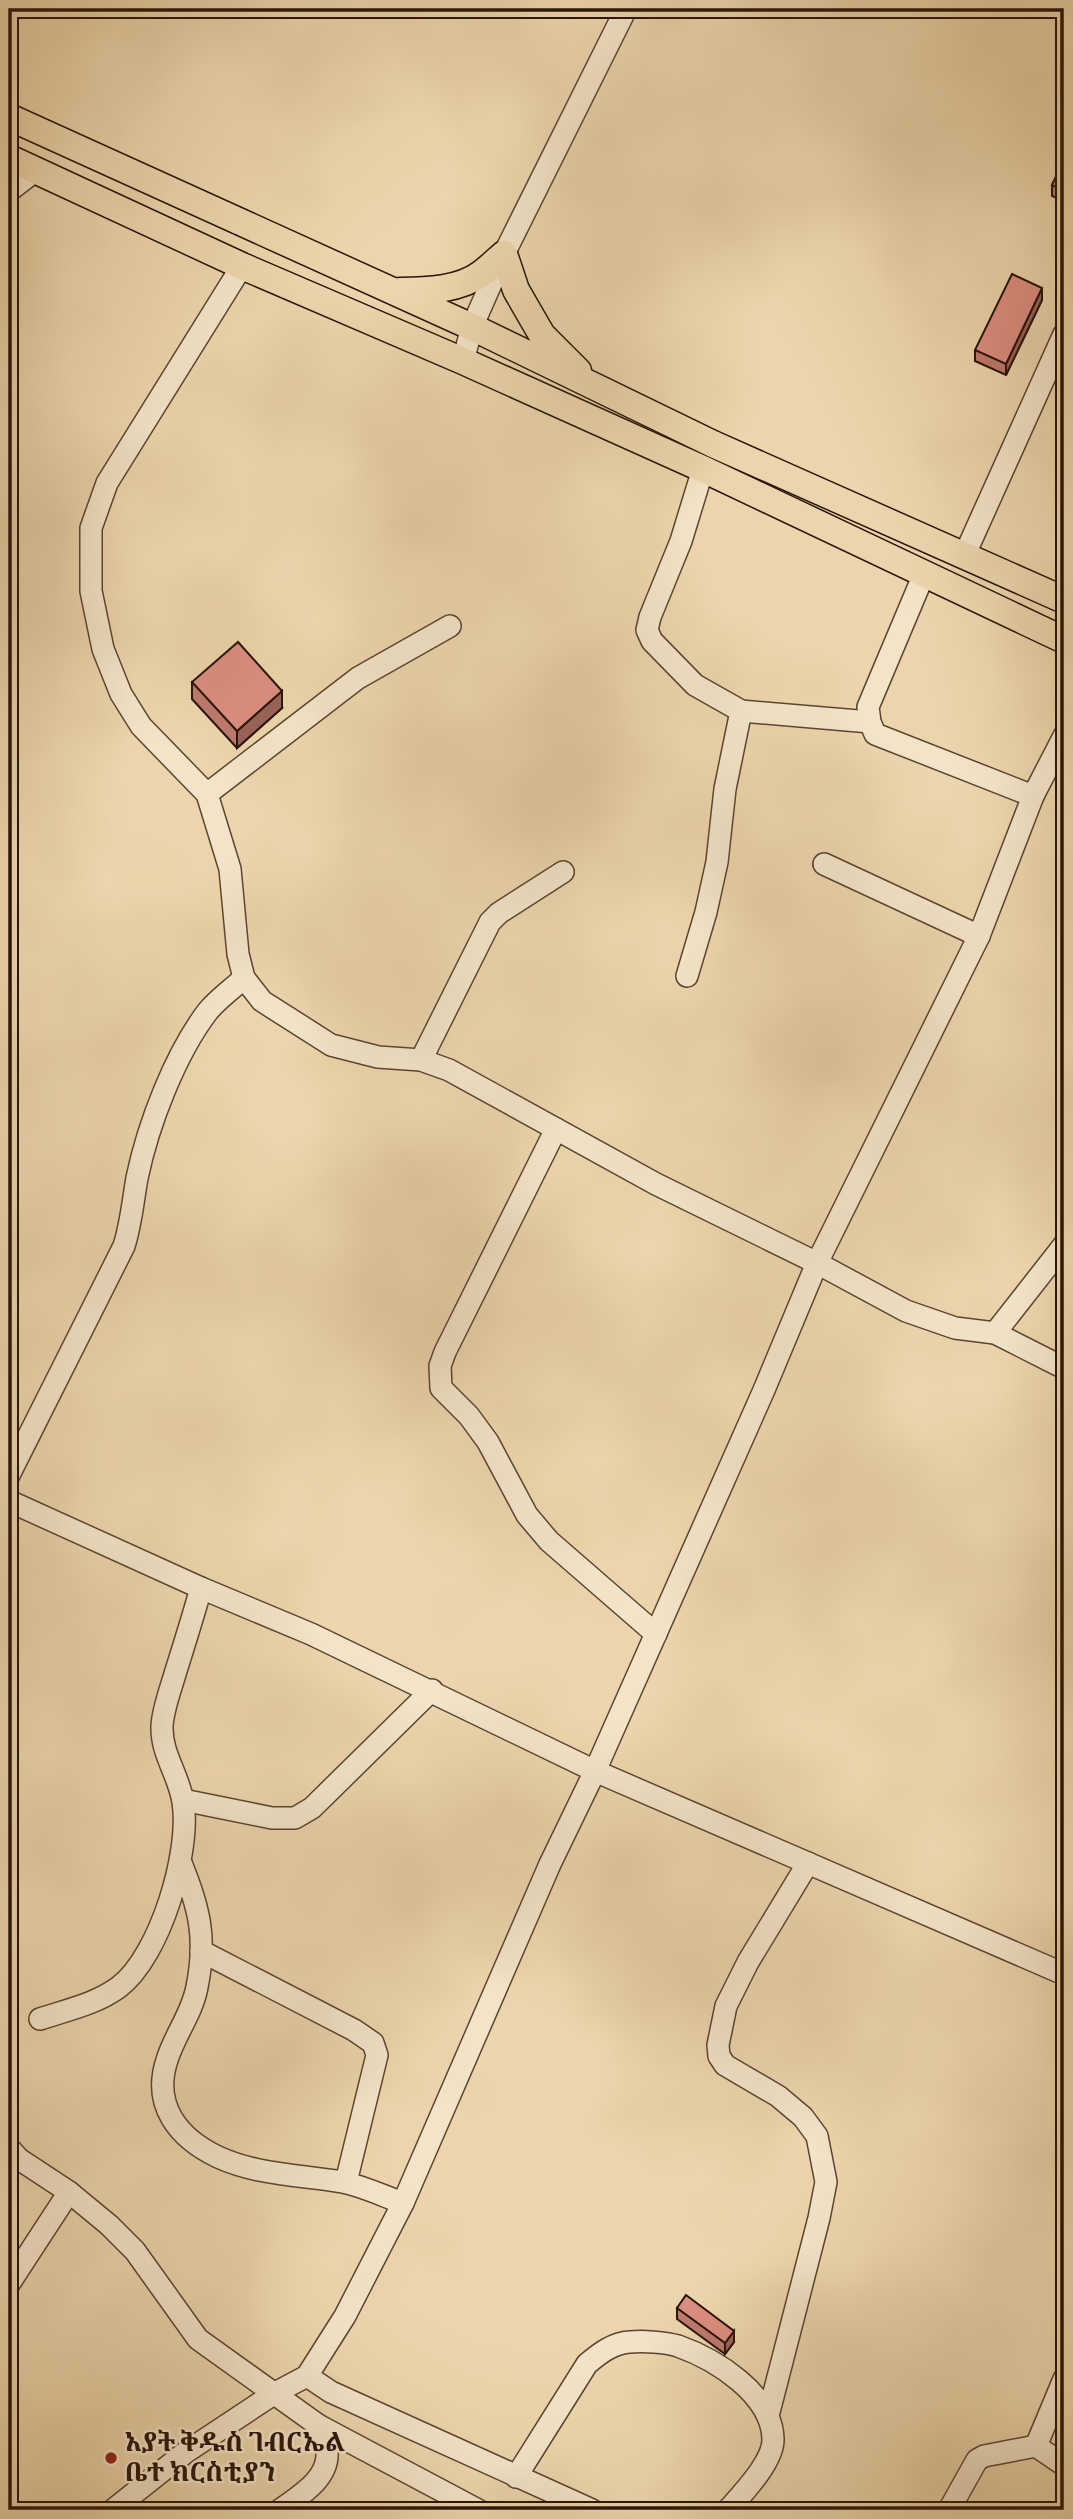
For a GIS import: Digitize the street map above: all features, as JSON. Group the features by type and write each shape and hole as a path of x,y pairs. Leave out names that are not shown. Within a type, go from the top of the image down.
{"main road":[{"path":"9,117 472,327 713,444 1064,600"},
{"path":"9,158 242,266 703,468 1064,640"},
{"path":"393,292 429,290 460,283 480,275 504,254 516,290 542,335 591,385"}],"street":[{"path":"463,361 472,327 504,254 626,9"},
{"path":"9,191 35,171"},
{"path":"242,266 107,483 91,528 91,591 103,649 121,694 141,726 207,794 230,869 238,954 244,978 262,1001 331,1045 378,1057 422,1060 449,1070 656,1184 817,1263 906,1311 955,1328 995,1333 1064,1368"},
{"path":"965,554 1064,335"},
{"path":"703,468 681,541 647,630 652,641 695,685 741,711 870,722"},
{"path":"924,574 868,707 875,734 1033,796"},
{"path":"207,794 358,678 450,626"},
{"path":"687,976 717,862 725,789 741,711"},
{"path":"113,2510 186,2452 275,2393 307,2376 345,2316 402,2203 550,1864 595,1771 764,1390 817,1263 979,936 1033,796 1064,736"},
{"path":"824,864 979,936"},
{"path":"422,1060 490,922 499,913 563,872"},
{"path":"9,1475 124,1246 131,1225 138,1178 150,1132 183,1048 210,1009 244,978"},
{"path":"556,1129 445,1352 440,1366 442,1388 488,1442 527,1514 549,1541 656,1634"},
{"path":"995,1333 1064,1245"},
{"path":"9,1501 201,1588 311,1634 432,1690 595,1771 1064,1974"},
{"path":"40,2019 93,2002 120,1986 145,1957 168,1906 181,1863 183,1800 164,1750 162,1725 201,1588"},
{"path":"183,1800 272,1818 295,1818 312,1808 432,1690"},
{"path":"181,1863 200,1913 201,1951 197,1986 190,2012 166,2061 162,2096 171,2119 192,2143 220,2158 275,2174 346,2182 402,2203"},
{"path":"768,2416 826,2182 817,2136 803,2117 778,2096 724,2065 719,2056 718,2045 726,2006 748,1962 808,1863"},
{"path":"201,1951 354,2030 373,2043 377,2055 346,2182"},
{"path":"12,2159 69,2192 135,2250 198,2339 317,2426 478,2510"},
{"path":"9,2284 69,2192"},
{"path":"516,2477 587,2364 604,2350 629,2342 675,2345 710,2360 748,2388 768,2416 774,2440 760,2474 728,2510"},
{"path":"307,2376 331,2392 592,2510"},
{"path":"1035,2446 1064,2379"},
{"path":"280,2510 308,2490 326,2468 327,2450 317,2426"},
{"path":"949,2510 977,2459 1006,2450 1035,2446 1064,2465"}],"building":[{"path":"1064,160 1064,191 1052,185"},
{"path":"1012,274 1042,288 1006,364 975,350"},
{"path":"238,642 282,691 237,731 192,682"},
{"path":"686,2295 734,2331 725,2343 677,2308"}],"place":[{"name":"አያት ቅዱስ ገብርኤል ቤተ ክርስቲያን","path":"111,2458"}]}
